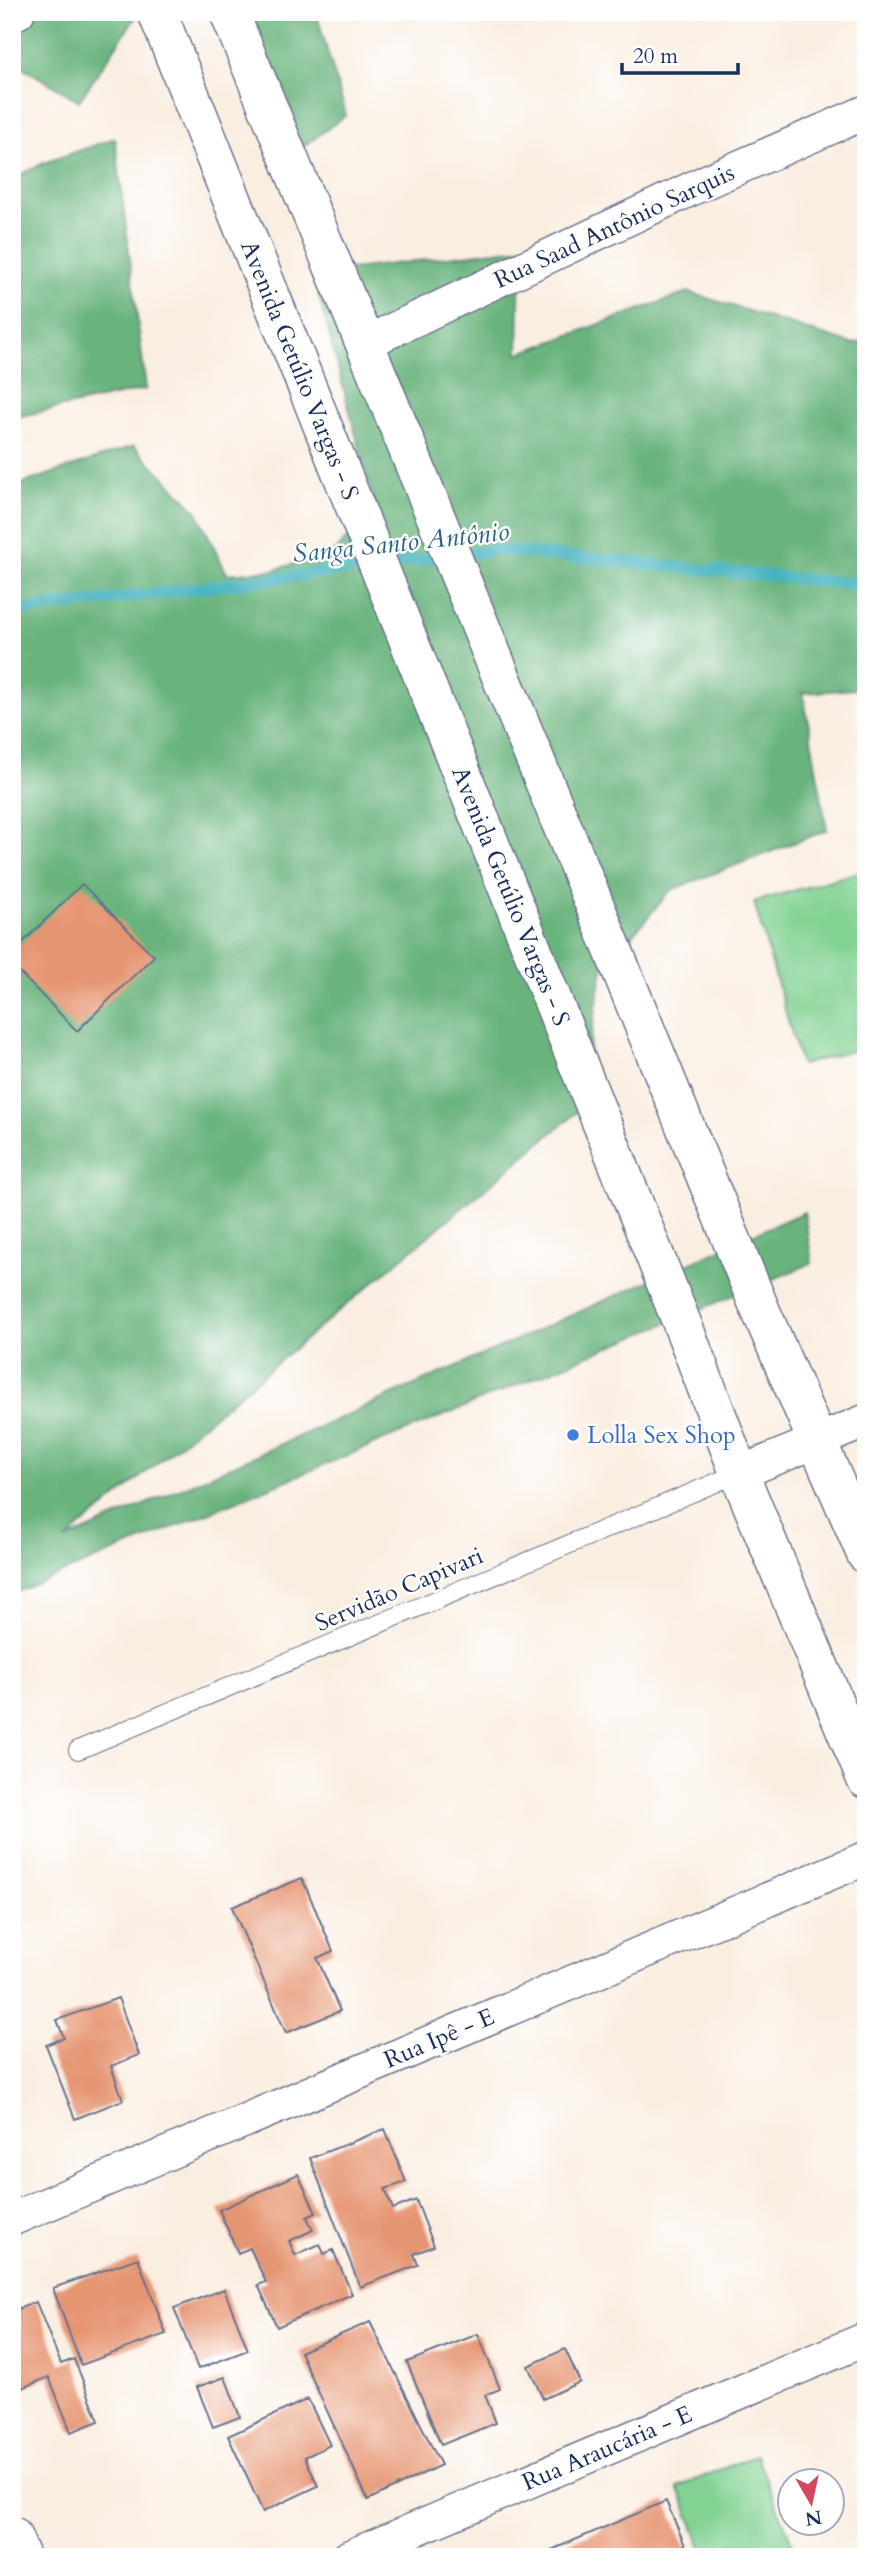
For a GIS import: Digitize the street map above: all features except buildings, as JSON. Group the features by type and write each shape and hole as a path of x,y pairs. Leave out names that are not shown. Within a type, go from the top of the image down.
{"street":[{"path":"12,15 18,12"},
{"name":"Avenida Getúlio Vargas - S","path":"157,12 687,1336 739,1473 866,1780"},
{"path":"229,12 760,1309 866,1554"},
{"name":"Rua Saad Antônio Sarquis","path":"365,343 712,179 866,112"},
{"path":"739,1473 866,1421"},
{"name":"Rua Ipê - E","path":"12,2219 866,1858"},
{"name":"Rua Araucária - E","path":"349,2557 866,2339"},
{"path":"12,2536 21,2557"}],"lane":[{"name":"Servidão Capivari","path":"78,1750 739,1473"}],"green space":[{"path":"12,12 139,12 79,101 12,61"},
{"path":"215,12 316,12 346,115 285,160"},
{"path":"115,138 146,389 12,418 12,179 44,163"},
{"path":"520,248 518,354 688,292 852,344 866,341 866,688 803,693 827,830 671,890 603,969 578,1111 65,1540 804,1212 812,1263 12,1594 12,487 134,446 196,510 227,574 274,570 336,551 375,506 313,274"},
{"path":"866,870 866,1047 801,1065 754,902"},
{"path":"756,2455 776,2504 776,2538 790,2538 798,2557 706,2557 678,2487"}],"waterway":[{"name":"Sanga Santo Antônio","path":"26,610 498,550 866,585"}],"place":[{"name":"Lolla Sex Shop","path":"573,1435"}]}
